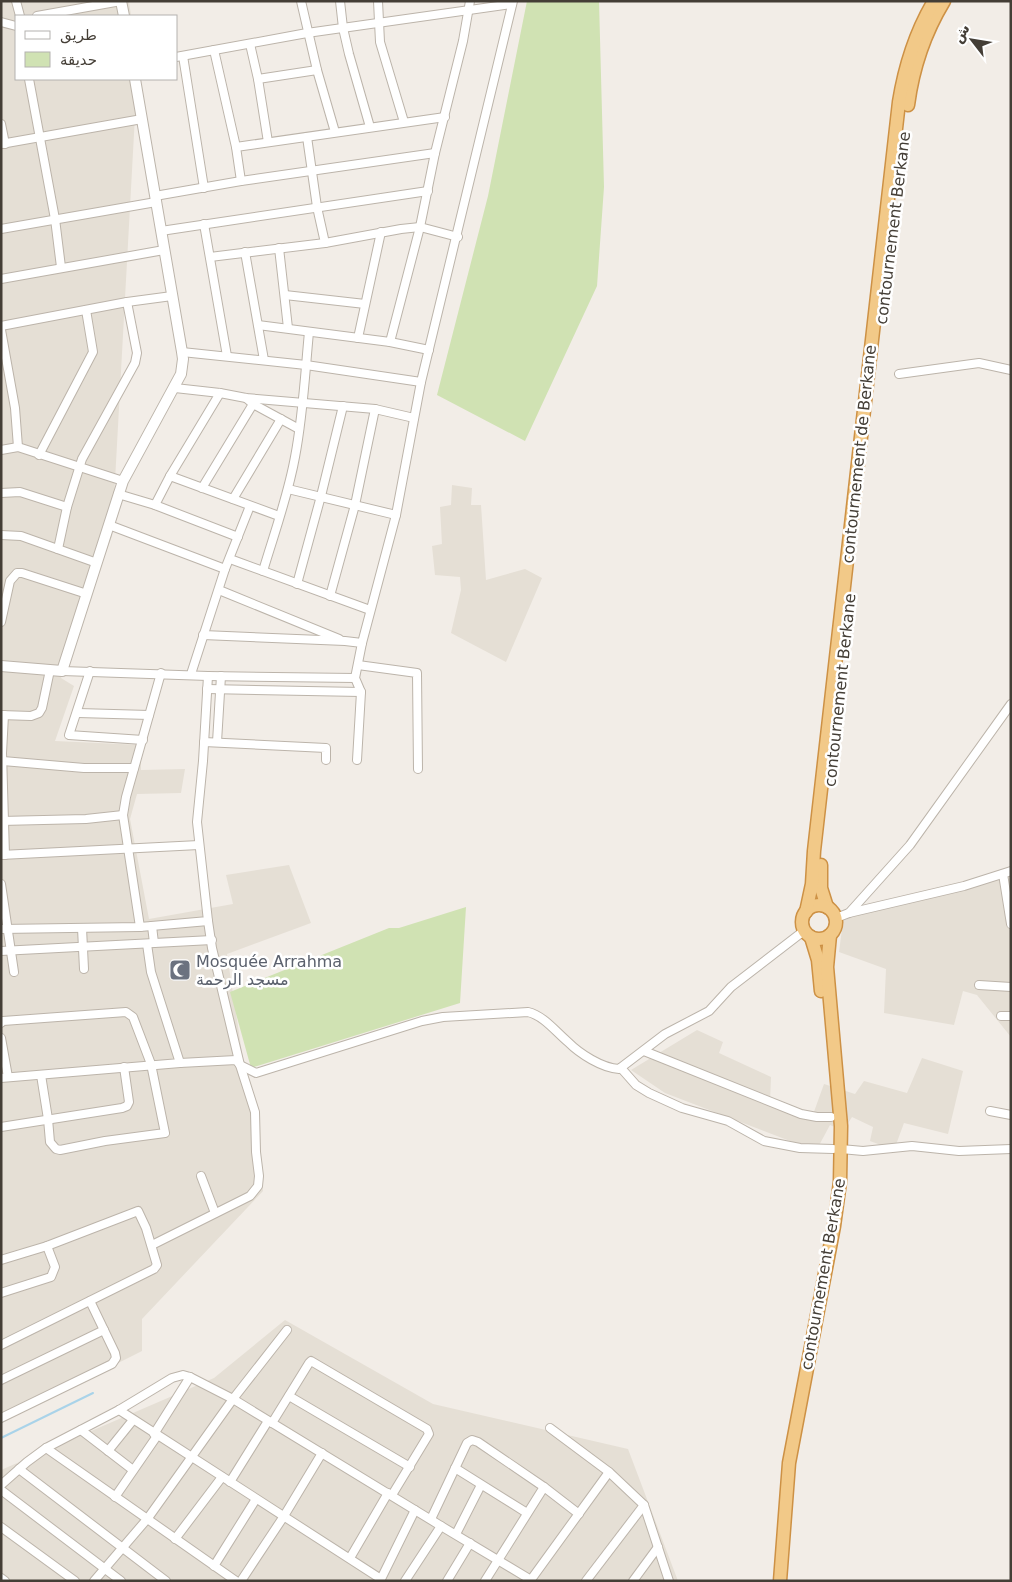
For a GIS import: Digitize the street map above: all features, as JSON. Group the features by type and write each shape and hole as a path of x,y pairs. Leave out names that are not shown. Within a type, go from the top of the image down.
{"highway":[{"name":"contournement de Berkane","path":"806,912 812,884 814,851 899,102 907,61 913,42 934,1"},
{"name":"contournement Berkane","path":"827,907 822,894 822,851 908,102 915,65 921,46 944,1"},
{"path":"772,1581 780,1462 828,1210 837,1149 832,1117 818,960 802,921 806,912 813,906 823,905 831,910 836,918 835,928 830,935 821,939 808,933"},
{"name":"contournement Berkane","path":"780,1581 788,1463 840,1182 827,967 830,935"}],"street":[{"path":"16,1 20,15"},
{"path":"44,15 121,1 124,15"},
{"path":"301,1 307,33 335,132"},
{"path":"340,1 343,28 370,127"},
{"path":"378,1 380,42 404,122"},
{"path":"390,342 420,227 435,153 463,41 470,1"},
{"path":"204,188 179,56 307,33 512,3 458,237 422,382 396,515 362,644 356,678 361,692 358,760"},
{"path":"1,22 15,26"},
{"path":"250,44 258,79 268,142"},
{"path":"214,50 236,147 241,181"},
{"path":"258,79 317,70"},
{"path":"29,80 61,267"},
{"path":"62,671 123,481 175,388 183,367 135,80"},
{"path":"236,147 445,117"},
{"path":"1,124 3,144 142,119"},
{"path":"307,137 317,207 325,243"},
{"path":"1,229 155,200 241,181 435,153"},
{"path":"161,231 428,191"},
{"path":"204,224 228,356"},
{"path":"210,257 325,243 381,232 420,227 458,237"},
{"path":"358,338 381,232"},
{"path":"279,248 288,328"},
{"path":"1,278 164,250"},
{"path":"245,252 264,360"},
{"path":"285,295 365,304"},
{"path":"1,326 127,302 172,296"},
{"path":"58,549 67,507 79,467 135,364 137,353 127,302"},
{"path":"40,455 93,352 86,310"},
{"path":"258,325 390,342 430,350"},
{"path":"1,330 15,408 18,447"},
{"path":"263,571 288,489 295,457 303,403 309,332"},
{"path":"182,352 306,365 422,382"},
{"path":"899,374 979,364 1011,370"},
{"path":"175,388 246,398 375,409 414,418"},
{"path":"155,505 170,476 220,393"},
{"path":"246,398 253,404 298,429"},
{"path":"202,488 253,404"},
{"path":"297,584 343,406"},
{"path":"330,596 355,505 375,409"},
{"path":"233,499 281,419"},
{"path":"1,450 18,447 123,481"},
{"path":"170,476 279,516"},
{"path":"288,489 396,515"},
{"path":"1,493 20,492 67,507"},
{"path":"118,494 155,505 238,537"},
{"path":"190,674 225,569 250,506"},
{"path":"109,525 225,569"},
{"path":"1,535 21,536 97,563"},
{"path":"230,559 370,610"},
{"path":"1,622 10,581 17,573 87,594"},
{"path":"219,590 345,641"},
{"path":"203,635 345,641 362,644"},
{"path":"358,665 416,673 418,769"},
{"path":"1,666 62,671 208,676 356,678"},
{"path":"50,670 40,713 31,716 3,715 3,855 199,845"},
{"path":"90,671 70,735 142,740"},
{"path":"140,927 123,815 126,797 161,674"},
{"path":"152,1245 250,1196 258,1186 259,1176 255,1112 240,1064 212,948 199,845 197,822 208,676"},
{"path":"217,742 221,676"},
{"path":"208,688 361,692"},
{"path":"849,913 910,846 1011,704"},
{"path":"78,713 149,716"},
{"path":"204,742 326,748 326,760"},
{"path":"3,761 84,768 134,768"},
{"path":"2,821 86,819 123,815"},
{"path":"836,918 849,913 964,886 1007,872 1011,924"},
{"path":"1,884 4,929 14,972"},
{"path":"4,929 140,927 208,921"},
{"path":"152,926 150,972 180,1063"},
{"path":"82,928 84,969"},
{"path":"1,1038 4,1077 227,1059 236,1060 256,1073 422,1021 443,1017 528,1012 540,1018 569,1044 598,1063 616,1069 621,1068 673,1029 709,1011 731,987 808,933"},
{"path":"1,951 212,940"},
{"path":"979,985 1011,987"},
{"path":"1,1023 3,1021 126,1012 133,1017 151,1064 165,1133 105,1141 60,1150 56,1149 50,1142 41,1075"},
{"path":"1001,1016 1011,1016"},
{"path":"644,1051 801,1114 832,1117"},
{"path":"1,1127 127,1106 129,1102 124,1067"},
{"path":"621,1068 636,1084 649,1093 682,1108 728,1122 764,1140 800,1148 863,1152 912,1146 959,1151 1011,1149"},
{"path":"990,1111 1011,1114"},
{"path":"202,1176 215,1213"},
{"path":"1,1260 47,1246 138,1211 152,1245 157,1265 154,1269 1,1345"},
{"path":"1,1293 51,1277 56,1267 47,1246"},
{"path":"1,1418 112,1364 116,1358 116,1353 90,1301"},
{"path":"1,1380 104,1330"},
{"path":"94,1581 148,1518 233,1399 287,1330"},
{"path":"230,1482 311,1361 427,1429 429,1434 410,1467 390,1494 350,1558"},
{"path":"1,1485 46,1448 119,1410 172,1378 183,1375 190,1376 233,1399 530,1580 609,1472"},
{"path":"115,1498 156,1435 190,1376"},
{"path":"289,1396 410,1467"},
{"path":"119,1410 191,1458 350,1558 381,1580 415,1510"},
{"path":"108,1451 133,1420"},
{"path":"550,1428 609,1472 644,1505 669,1581"},
{"path":"81,1430 133,1470"},
{"path":"430,1519 467,1443 472,1440 478,1442 544,1487 580,1514"},
{"path":"46,1448 236,1581"},
{"path":"241,1581 322,1454"},
{"path":"454,1468 527,1514"},
{"path":"19,1469 166,1581"},
{"path":"176,1539 222,1477"},
{"path":"456,1534 481,1485"},
{"path":"485,1581 544,1487"},
{"path":"1,1490 121,1581"},
{"path":"214,1566 256,1499"},
{"path":"586,1581 644,1505"},
{"path":"405,1581 441,1526"},
{"path":"1,1527 75,1581"},
{"path":"448,1581 470,1543"},
{"path":"633,1581 658,1547"},
{"path":"1,1578 5,1581"}],"shaded area":[{"path":"1,1 129,1 131,15 15,15 15,80 137,80 112,536 61,678 74,686 55,741 141,745 141,770 185,769 181,793 137,794 130,819 149,919 233,904 226,875 289,865 311,923 227,954 263,1191 142,1319 142,1351 1,1422"},
{"path":"452,485 472,488 471,505 481,505 486,580 525,569 542,578 506,662 451,633 461,590 460,577 435,575 432,546 442,544 440,507 451,505"},
{"path":"1011,875 1011,1037 977,995 963,991 954,1025 884,1013 886,969 839,952 843,921 867,910"},
{"path":"697,1030 723,1042 719,1053 771,1077 770,1102 811,1120 824,1084 855,1094 864,1081 907,1093 922,1058 963,1071 948,1134 904,1123 894,1150 870,1141 873,1127 852,1117 843,1131 830,1125 816,1151 665,1093 631,1070"},
{"path":"285,1320 433,1404 628,1449 678,1581 1,1581 1,1470 214,1378"}],"green space":[{"path":"527,1 599,1 604,187 597,286 525,441 437,395 488,196"},
{"path":"466,907 460,1003 251,1068 230,992 389,928 399,928"}],"waterway":[{"path":"1,1438 93,1393"}],"place":[{"name":"Mosquée Arrahma مسجد الرحمة","path":"180,970"}]}
